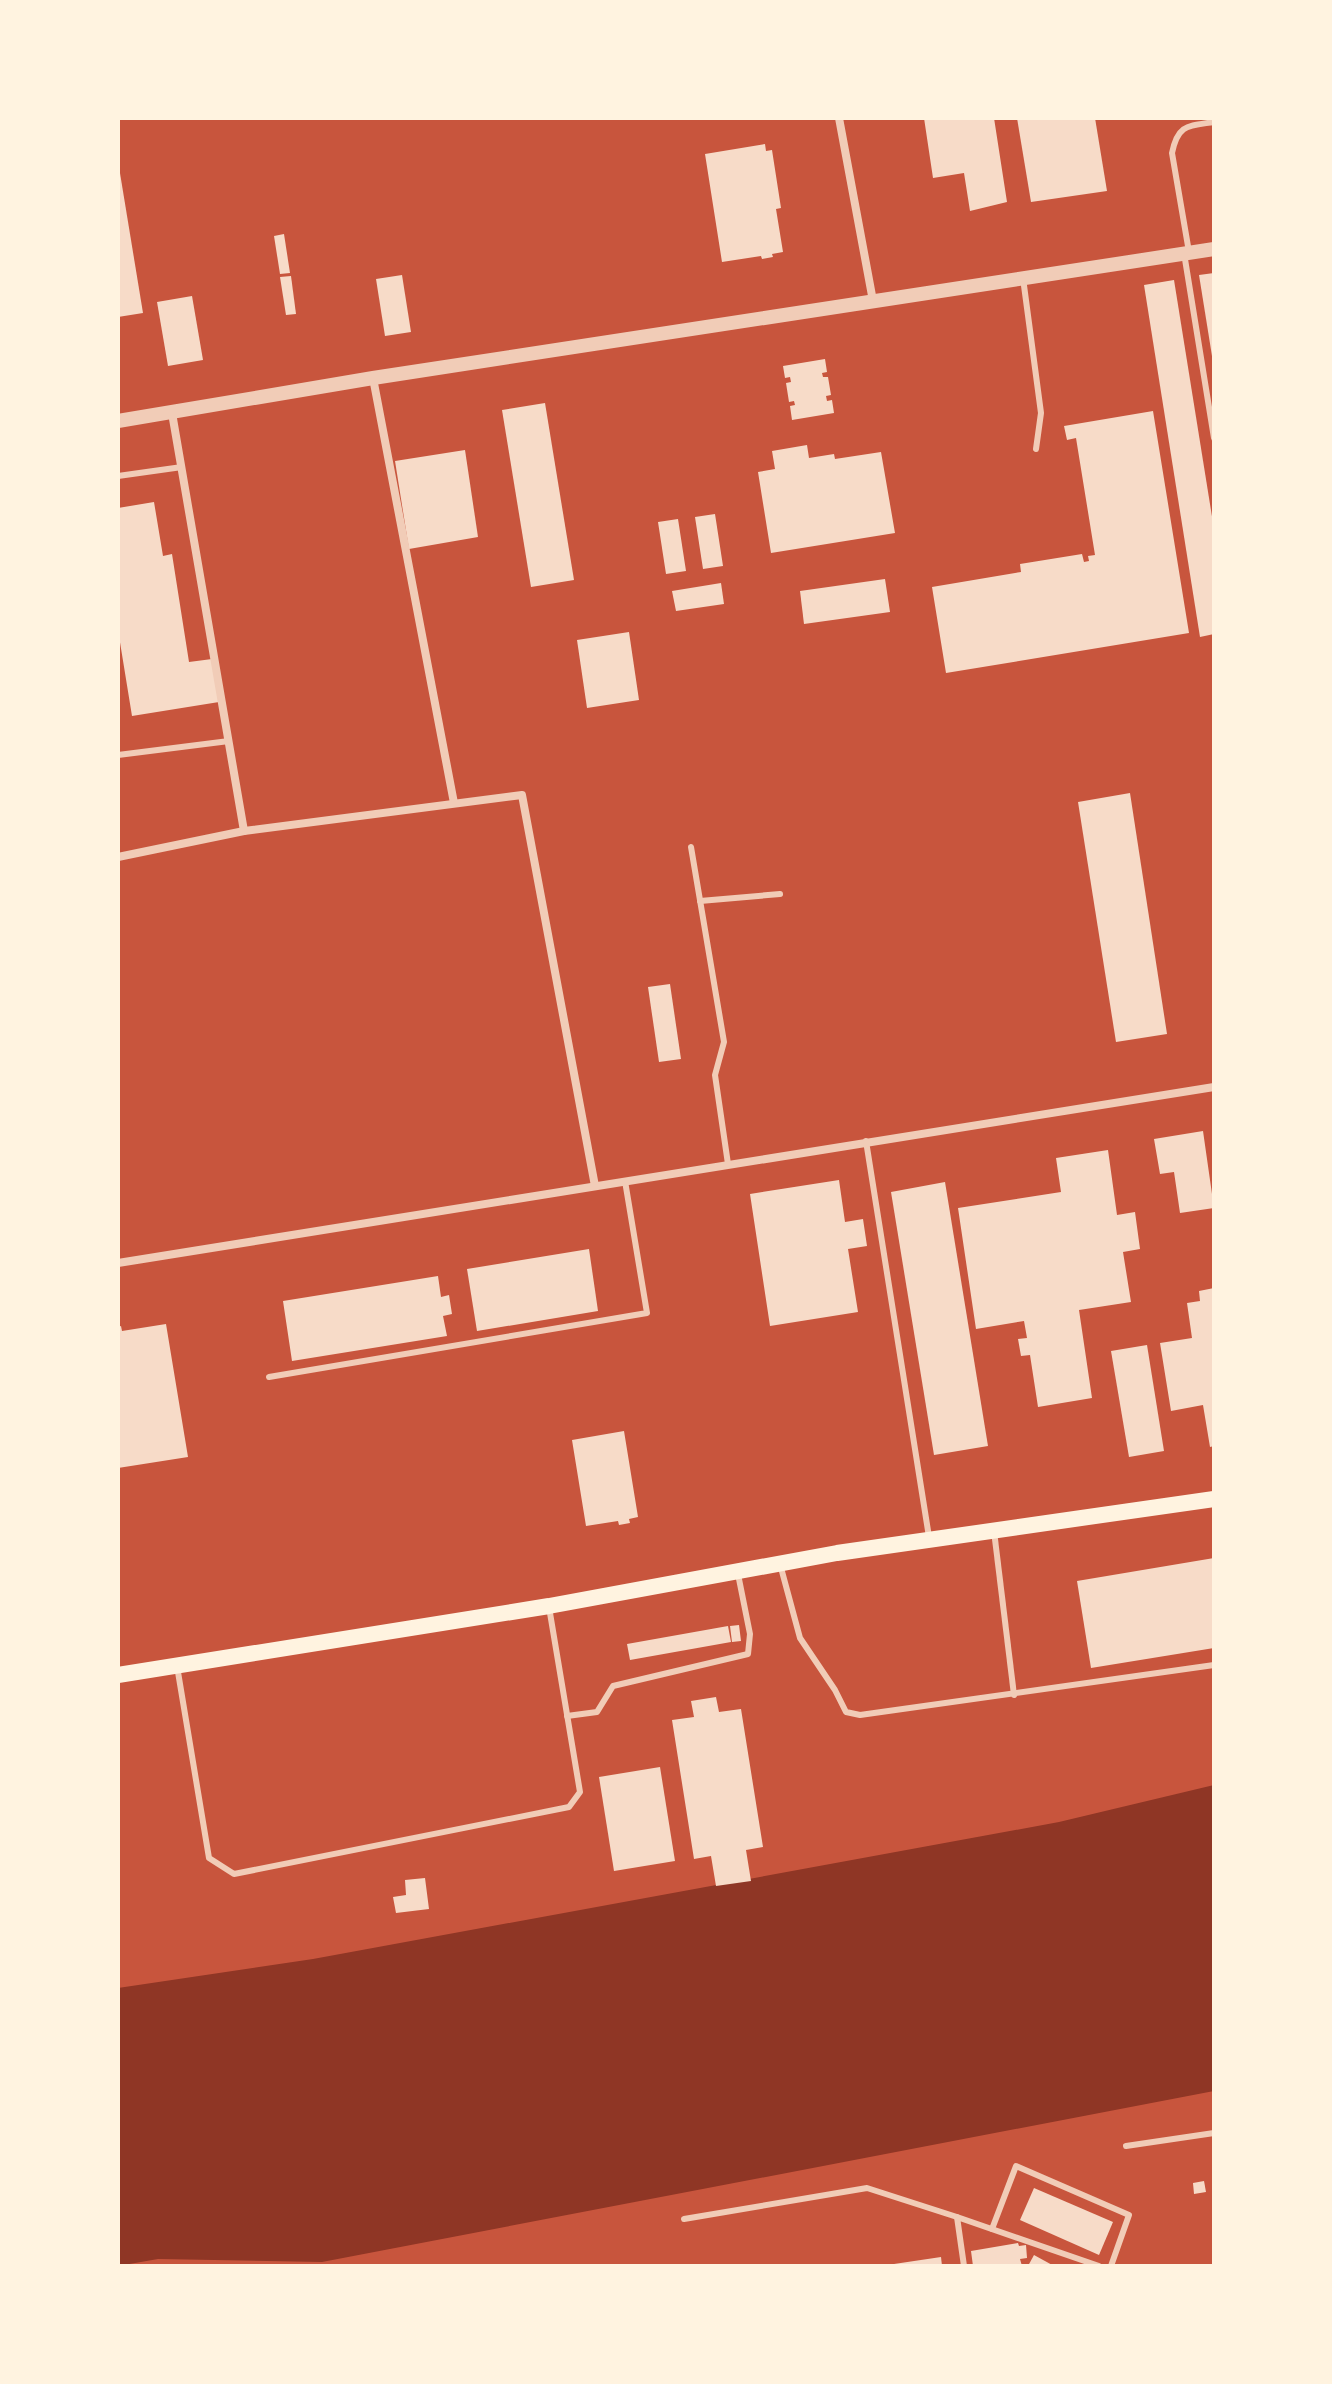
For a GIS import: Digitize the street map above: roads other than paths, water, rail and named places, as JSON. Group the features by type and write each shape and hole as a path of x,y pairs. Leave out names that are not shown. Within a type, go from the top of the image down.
{"main road":[{"path":"118,1675 549,1606 780,1564 1214,1499"}],"street":[{"path":"839,118 873,301"},
{"path":"118,421 373,378 1214,249"},
{"path":"373,378 454,803"},
{"path":"172,413 244,831"},
{"path":"118,857 244,831 522,795 595,1186"},
{"path":"118,1263 1214,1087"}],"lane":[{"path":"1214,122 1185,127 1175,138 1172,153 1214,438"},
{"path":"1023,278 1041,413 1036,449"},
{"path":"118,476 182,467"},
{"path":"118,755 229,741"},
{"path":"691,847 724,1042 715,1075 728,1164"},
{"path":"700,901 780,894"},
{"path":"866,1141 930,1540"},
{"path":"269,1377 647,1313 625,1181"},
{"path":"994,1531 1014,1695"},
{"path":"780,1564 800,1638 846,1712 860,1715 1214,1665"},
{"path":"567,1716 597,1712 613,1686 748,1654 750,1634 738,1572"},
{"path":"177,1666 209,1858 234,1874 569,1807 580,1792 549,1606"},
{"path":"1126,2146 1214,2133"},
{"path":"992,2229 1016,2166 1129,2215 1111,2266"},
{"path":"684,2219 867,2188 1099,2266"},
{"path":"957,2217 964,2266"}]}
